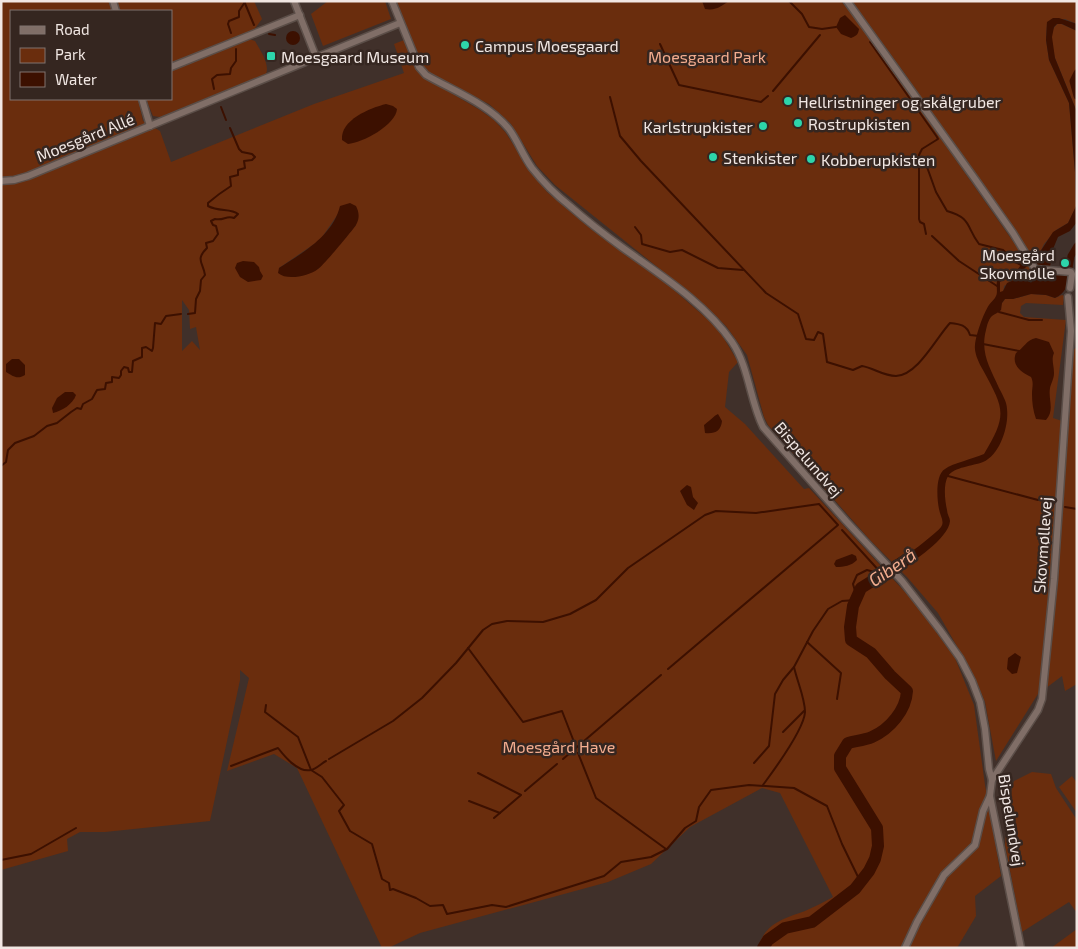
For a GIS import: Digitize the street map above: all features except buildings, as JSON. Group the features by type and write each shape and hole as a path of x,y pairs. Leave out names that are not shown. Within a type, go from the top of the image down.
{"street":[{"path":"294,1 316,57"},
{"name":"Bispelundvej","path":"392,1 422,72 496,117 508,129 532,168 550,189 623,248 658,271 720,327 733,344 742,362 757,415 763,427 902,581 960,658 972,681 982,711 992,780 990,796 1021,948"},
{"path":"847,1 976,179 1035,269 1071,272 1070,288"},
{"path":"172,67 300,15"},
{"name":"Moesgård Allé","path":"1,181 28,176 400,23"},
{"path":"142,100 150,126"},
{"name":"Skovmøllevej","path":"992,780 1038,710 1042,699 1054,579 1071,330 1068,297"},
{"path":"905,948 940,880 975,845 983,811 990,796"}],"green space":[{"name":"Moesgård Have","path":"1,1 254,1 262,19 253,31 172,63 172,10 10,10 10,100 138,100 143,121 160,131 171,162 314,104 404,73 394,44 404,40 415,67 429,80 494,120 506,133 526,165 547,192 591,229 653,272 719,330 738,362 729,372 725,407 745,424 804,489 809,488 915,603 955,658 974,705 985,785 1001,876 975,896 976,916 957,948 758,948 770,927 833,897 780,793 762,788 690,827 651,864 608,882 420,933 388,948 382,948 297,768 274,754 227,771 249,678 240,670 240,680 210,821 105,832 80,832 67,839 68,851 1,870","holes":["338,214 356,225 318,269 279,268 320,240","182,300 189,310 190,329 196,327 200,350 192,341 182,351"]},
{"path":"328,1 385,1 391,19 323,46 311,14"},
{"name":"Moesgaard Park","path":"394,1 841,1 866,32 1036,274 1017,278 1004,286 1001,310 1005,299 1013,299 1031,294 1055,298 1064,296 1063,305 1026,303 1021,306 1020,313 1024,317 1066,320 1053,418 1062,421 1041,689 996,761 985,702 975,678 938,613 768,425 764,417 747,355 726,326 701,302 555,185 537,166 511,124 489,104 428,74 419,61"},
{"path":"852,1 1077,1 1077,24 1065,19 1047,22 1046,40 1049,60 1069,103 1076,207 1068,223 1056,230 1044,244 1038,256 1032,259 1011,225"},
{"path":"1059,23 1077,31 1077,112 1053,49 1052,34 1055,26"},
{"path":"249,39 255,41 267,66 266,74 160,117 153,116 146,100 172,100 172,71"},
{"path":"1077,347 1077,684 1065,691 1062,676 1046,688 1059,551 1072,351"},
{"path":"1032,772 1051,774 1056,788 1077,820 1077,913 1069,902 1022,932 1005,845 1009,801 1014,781"},
{"path":"1072,776 1077,783 1077,813 1059,787"},
{"path":"1077,929 1077,948 1051,948"}],"water":[{"path":"702,1 730,1 716,8 705,9"},
{"path":"845,15 859,29 858,33 851,38 841,34 836,27 840,18"},
{"path":"1053,18 1077,24 1077,31 1062,24 1057,24 1054,27 1052,37 1055,58 1077,112 1077,222 1070,231 1058,237 1053,249 1050,267 1047,269 1037,267 1032,259 1038,255 1053,232 1068,223 1076,206 1069,103 1049,60 1046,40 1047,22"},
{"path":"290,31 296,31 300,38 296,45 290,45 286,41 286,35"},
{"path":"386,104 397,109 391,121 385,127 369,137 354,143 348,144 342,140 346,126 357,116"},
{"path":"350,203 357,208 359,215 357,222 321,266 314,272 298,277 287,277 278,273 279,268 316,243 331,226 340,206"},
{"path":"1025,259 1028,265 1025,268 1011,274 1000,282 1000,292 1003,291 1007,283 1022,277 1038,274 1070,274 1067,285 1064,292 1055,298 1031,294 1013,299 1005,299 1001,310 990,319 984,338 984,346 989,367 1007,406 1005,431 999,447 989,458 983,462 964,467 948,476 945,484 945,493 950,521 948,528 929,549 898,570 893,565 927,540 942,525 937,494 938,482 942,472 953,465 984,454 997,429 1000,420 999,403 977,358 976,341 984,314 997,294 997,281 1008,271 1018,269"},
{"path":"243,261 254,262 259,267 263,276 261,280 248,282 240,277 235,268 237,263"},
{"path":"1036,338 1049,342 1054,353 1054,375 1050,388 1051,409 1046,420 1036,419 1032,403 1032,379 1018,368 1015,361 1016,353 1030,340"},
{"path":"12,359 19,359 25,365 25,375 17,377 6,372 6,364"},
{"path":"65,392 73,392 76,395 67,407 53,413 52,408 57,398"},
{"path":"718,414 722,421 719,429 712,433 705,433 704,425"},
{"path":"687,485 691,487 693,497 698,503 694,510 687,505 680,491"},
{"path":"852,554 856,556 857,560 855,562 847,566 836,567 834,564 836,560"},
{"path":"1015,653 1021,657 1017,673 1012,674 1007,669 1008,658"}],"waterway":[{"path":"244,1 254,25"},
{"path":"789,1 802,14 809,27 822,29 836,27"},
{"path":"231,33 229,21 239,17 239,11 245,2"},
{"path":"269,34 275,35"},
{"path":"773,91 820,35"},
{"path":"870,42 938,139 922,149 919,155 919,219 924,224 926,234"},
{"path":"660,44 679,85 761,102 768,96"},
{"path":"214,89 212,79 217,75 230,74 231,68 236,61 236,49"},
{"path":"1077,73 1073,81 1077,96"},
{"path":"610,97 620,136 641,161 766,293 798,314 806,339 814,340 818,332 823,334 827,362 853,370 862,366 887,375 896,376 904,374 919,363 950,323 963,326 970,335 979,336"},
{"path":"221,107 226,120"},
{"path":"188,314 195,313 196,299 200,291 201,280 205,275 201,255 207,248 206,243 213,241 218,234 216,226 211,221 229,217 234,218 238,214 232,211 212,208 208,206 208,203 231,186 230,177 238,175 238,170 245,168 244,161 252,160 255,157 239,149 230,128"},
{"path":"927,167 936,192 947,211 965,220 979,244 1003,250 1015,262 1023,266"},
{"path":"635,227 641,235 642,244 670,252 682,250 718,268 743,270"},
{"path":"932,236 959,261 997,286"},
{"path":"1069,268 1071,256 1077,246"},
{"path":"999,312 1029,320 1042,320"},
{"path":"1,466 6,462 8,450 15,443 34,436 47,426 57,423 77,408 81,409 83,404 92,399 97,390 105,389 106,383 112,382 112,377 119,378 124,367 128,368 129,372 132,372 133,361 142,357 142,348 146,347 152,351 155,323 161,324 166,316 181,314"},
{"path":"983,344 1019,351"},
{"path":"948,476 1038,500"},
{"path":"1048,502 1056,504"},
{"path":"329,759 393,721 422,698 456,663 483,630 492,624 507,621 543,622 570,614 596,600 628,568 705,515 716,511 756,513 819,504 838,525 668,669"},
{"path":"1065,507 1077,509"},
{"path":"842,530 882,574"},
{"name":"Giberå","path":"763,948 768,940 785,928 812,922 855,889 869,871 875,859 878,846 877,828 840,768 840,756 848,743 879,734 891,724 904,705 907,691 871,653 851,640 850,627 853,606 861,588 909,558"},
{"path":"857,598 853,584 857,575 867,570 882,574"},
{"path":"763,785 788,750 803,720 805,712 804,701 794,667 813,631 828,609 842,601 856,600"},
{"path":"807,642 841,673 837,699"},
{"path":"468,648 523,722 562,711 576,747"},
{"path":"754,763 769,746 775,694 783,680 794,667"},
{"path":"563,759 661,675"},
{"path":"266,705 265,712 298,737 311,770 322,777 344,805 339,811 350,831 372,844 382,879 389,883 390,890 393,889 416,898 430,906 443,905 447,914 492,905 506,907 604,876 621,862 651,857 667,849 685,828 696,821 699,807 711,790 749,785 794,788 827,806 842,844 861,883"},
{"path":"783,732 804,711"},
{"path":"231,766 278,748 292,764 301,769 313,769 326,761"},
{"path":"578,753 596,798 666,849"},
{"path":"525,791 557,764"},
{"path":"478,773 521,795 494,818"},
{"path":"469,801 500,813"},
{"path":"1,860 31,854 76,828"}],"place":[{"name":"Campus Moesgaard","path":"465,45"},
{"name":"Moesgaard Museum","path":"271,56"},
{"name":"Hellristninger og skålgruber","path":"788,101"},
{"name":"Rostrupkisten","path":"798,123"},
{"name":"Karlstrupkister","path":"763,126"},
{"name":"Stenkister","path":"713,157"},
{"name":"Kobberupkisten","path":"811,159"},
{"name":"Moesgård Skovmølle","path":"1065,263"}]}
